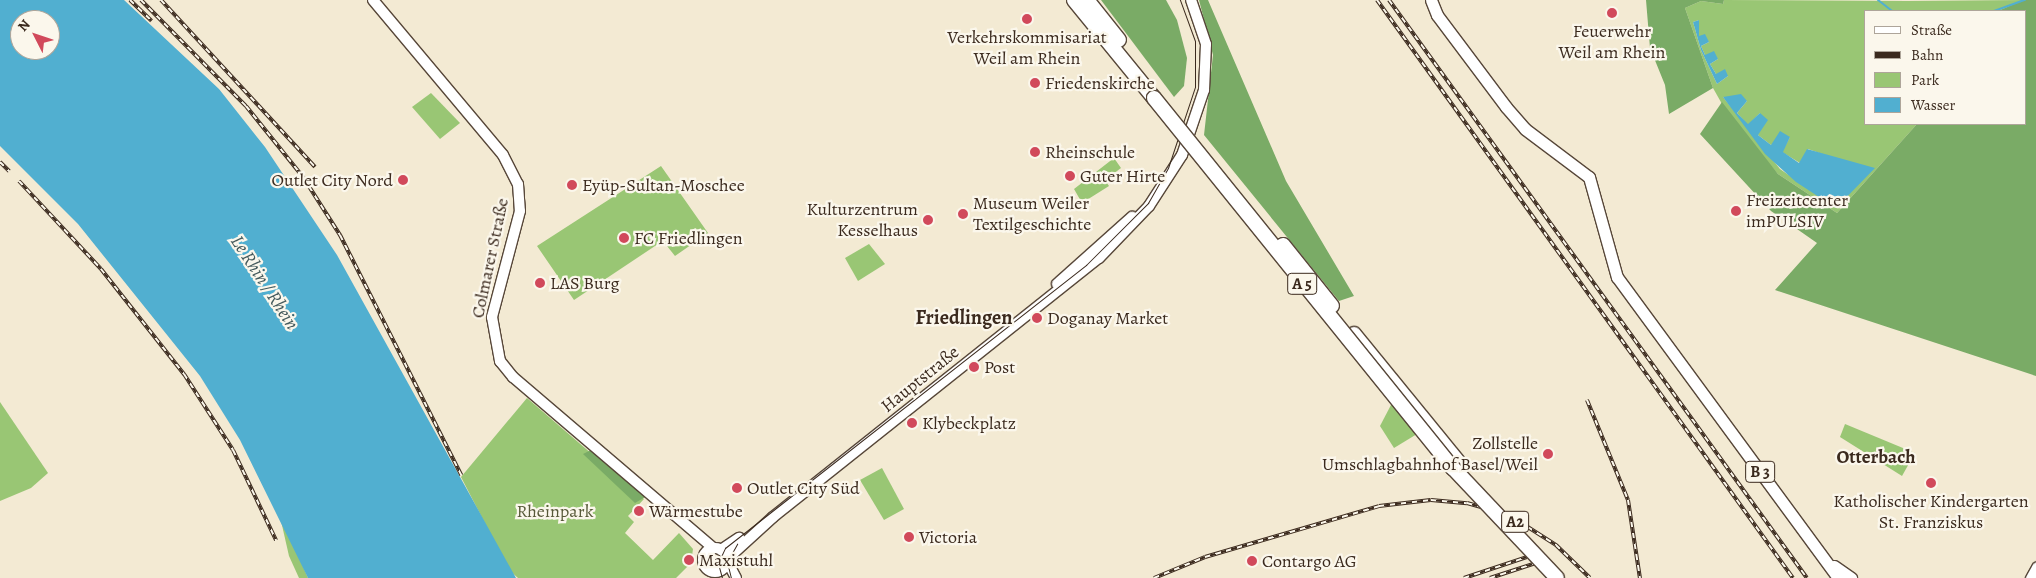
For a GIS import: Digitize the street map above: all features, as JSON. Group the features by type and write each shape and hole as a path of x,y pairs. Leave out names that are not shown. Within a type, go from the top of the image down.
{"highway":[{"name":"A 5","path":"1074,0 1158,96 1457,467"},
{"name":"A 5","path":"1087,0 1158,96"},
{"name":"A2","path":"1457,467 1557,578"},
{"name":"A2","path":"1457,467 1569,578"}],"main road":[{"name":"Colmarer Straße","path":"373,0 504,155 518,184 520,211 492,317 500,361 513,377 713,550"},
{"name":"Hauptstraße","path":"726,567 773,517 1105,253 1153,201 1182,149 1199,108 1207,68 1203,31 1191,0"},
{"name":"B 3","path":"1431,0 1437,15 1506,107 1526,129 1589,176 1617,277 1838,578"},
{"name":"Hauptstraße","path":"713,550 1064,278 1129,220 1182,149"},
{"path":"713,550 707,569 726,567"},
{"path":"713,550 736,578"},
{"name":"B 3","path":"1826,561 1851,578"}],"street":[{"path":"2030,578 2036,567"}],"green space":[{"path":"1101,0 1166,0 1177,20 1187,58 1184,86 1174,97"},
{"path":"1199,0 1208,0 1286,181 1354,296 1339,301 1204,135 1213,55"},
{"path":"1646,0 1724,0 1723,4 1701,1 1685,8 1713,88 1669,114 1665,85 1650,48"},
{"path":"1724,0 2023,0 2000,10 1864,10 1864,125 1916,125 1837,213 1778,174 1731,120 1713,88 1685,8 1701,1 1723,4","holes":["1699,20 1699,37 1709,42 1701,46 1705,55 1718,59 1710,64 1716,74 1728,76 1717,84 1701,50 1693,22","1723,97 1747,101 1737,113 1748,125 1760,113 1758,135 1771,145 1790,137 1782,152 1800,163 1808,149 1825,155 1836,208 1780,169"]},
{"path":"2023,0 2036,0 2036,376 1775,290 1817,243 1771,211 1700,134 1722,102 1778,174 1837,213 1916,125 2026,125 2026,10 2000,10"},
{"path":"431,93 460,123 440,139 412,107"},
{"path":"1114,158 1121,168 1105,180 1109,186 1082,203 1074,189"},
{"name":"FC Friedlingen","path":"661,166 708,233 675,256 667,246 658,244 574,300 537,246"},
{"path":"869,244 885,264 858,281 845,258"},
{"name":"Rheinpark","path":"527,398 644,499 628,516 634,522 625,533 653,560 679,533 693,549 691,563 676,578 518,578 509,570 461,477"},
{"path":"0,402 48,473 31,488 0,501"},
{"path":"1392,403 1417,434 1394,448 1380,426"},
{"path":"1845,424 1915,453 1902,476 1840,437"},
{"path":"593,449 647,496 635,503 583,454"},
{"path":"882,468 904,509 884,520 860,480"},
{"path":"279,512 308,578 299,578 289,556"}],"water":[{"name":"Le Rhin / Rhein","path":"0,0 124,0 219,89 265,147 337,255 516,578 308,578 240,440 200,376 78,224 0,146"},
{"path":"1699,20 1699,36 1705,34 1709,42 1701,46 1705,55 1714,51 1718,59 1710,64 1716,74 1725,69 1728,76 1717,84 1701,50 1693,22"},
{"path":"1741,94 1747,101 1737,113 1748,124 1760,113 1768,120 1758,135 1771,145 1780,131 1790,137 1783,152 1799,163 1807,149 1875,168 1836,208 1796,182 1765,154 1723,97"}],"waterway":[{"path":"1878,0 1891,10"},
{"path":"1997,10 2025,0"}],"tram line":[{"path":"722,578 718,563 725,548 1086,265 1148,203 1168,168 1195,87 1195,41 1180,0"},
{"path":"731,578 727,562 737,544"}],"railway":[{"path":"130,0 152,21"},
{"path":"141,0 246,106 303,177 340,235 461,475"},
{"path":"161,0 315,167"},
{"path":"1377,0 1793,578"},
{"path":"1389,0 1807,578"},
{"path":"0,162 9,171"},
{"path":"19,181 101,269 184,374 233,450 276,540"},
{"path":"1587,400 1628,500 1640,578"},
{"path":"1154,578 1205,557 1379,506 1431,500 1467,503 1509,515 1556,545 1590,578"},
{"path":"1464,578 1527,557"},
{"path":"1490,578 1536,563"}],"place":[{"name":"Feuerwehr Weil am Rhein","path":"1612,13"},
{"name":"Verkehrskommisariat Weil am Rhein","path":"1027,19"},
{"name":"Friedenskirche","path":"1035,83"},
{"name":"Rheinschule","path":"1035,152"},
{"name":"Guter Hirte","path":"1070,176"},
{"name":"Outlet City Nord","path":"403,180"},
{"name":"Eyüp-Sultan-Moschee","path":"572,185"},
{"name":"Freizeitcenter imPULSIV","path":"1736,211"},
{"name":"Museum Weiler Textilgeschichte","path":"963,214"},
{"name":"Kulturzentrum Kesselhaus","path":"928,220"},
{"name":"FC Friedlingen","path":"624,238"},
{"name":"LAS Burg","path":"540,283"},
{"name":"Doganay Market","path":"1037,318"},
{"name":"Post","path":"974,367"},
{"name":"Klybeckplatz","path":"912,423"},
{"name":"Zollstelle Umschlagbahnhof Basel/Weil","path":"1548,454"},
{"name":"Katholischer Kindergarten St. Franziskus","path":"1931,483"},
{"name":"Outlet City Süd","path":"737,488"},
{"name":"Wärmestube","path":"639,511"},
{"name":"Victoria","path":"909,537"},
{"name":"Maxistuhl","path":"689,560"},
{"name":"Contargo AG","path":"1252,561"}],"district":[{"name":"Friedlingen","path":"964,317"},
{"name":"Otterbach","path":"1876,458"}]}
